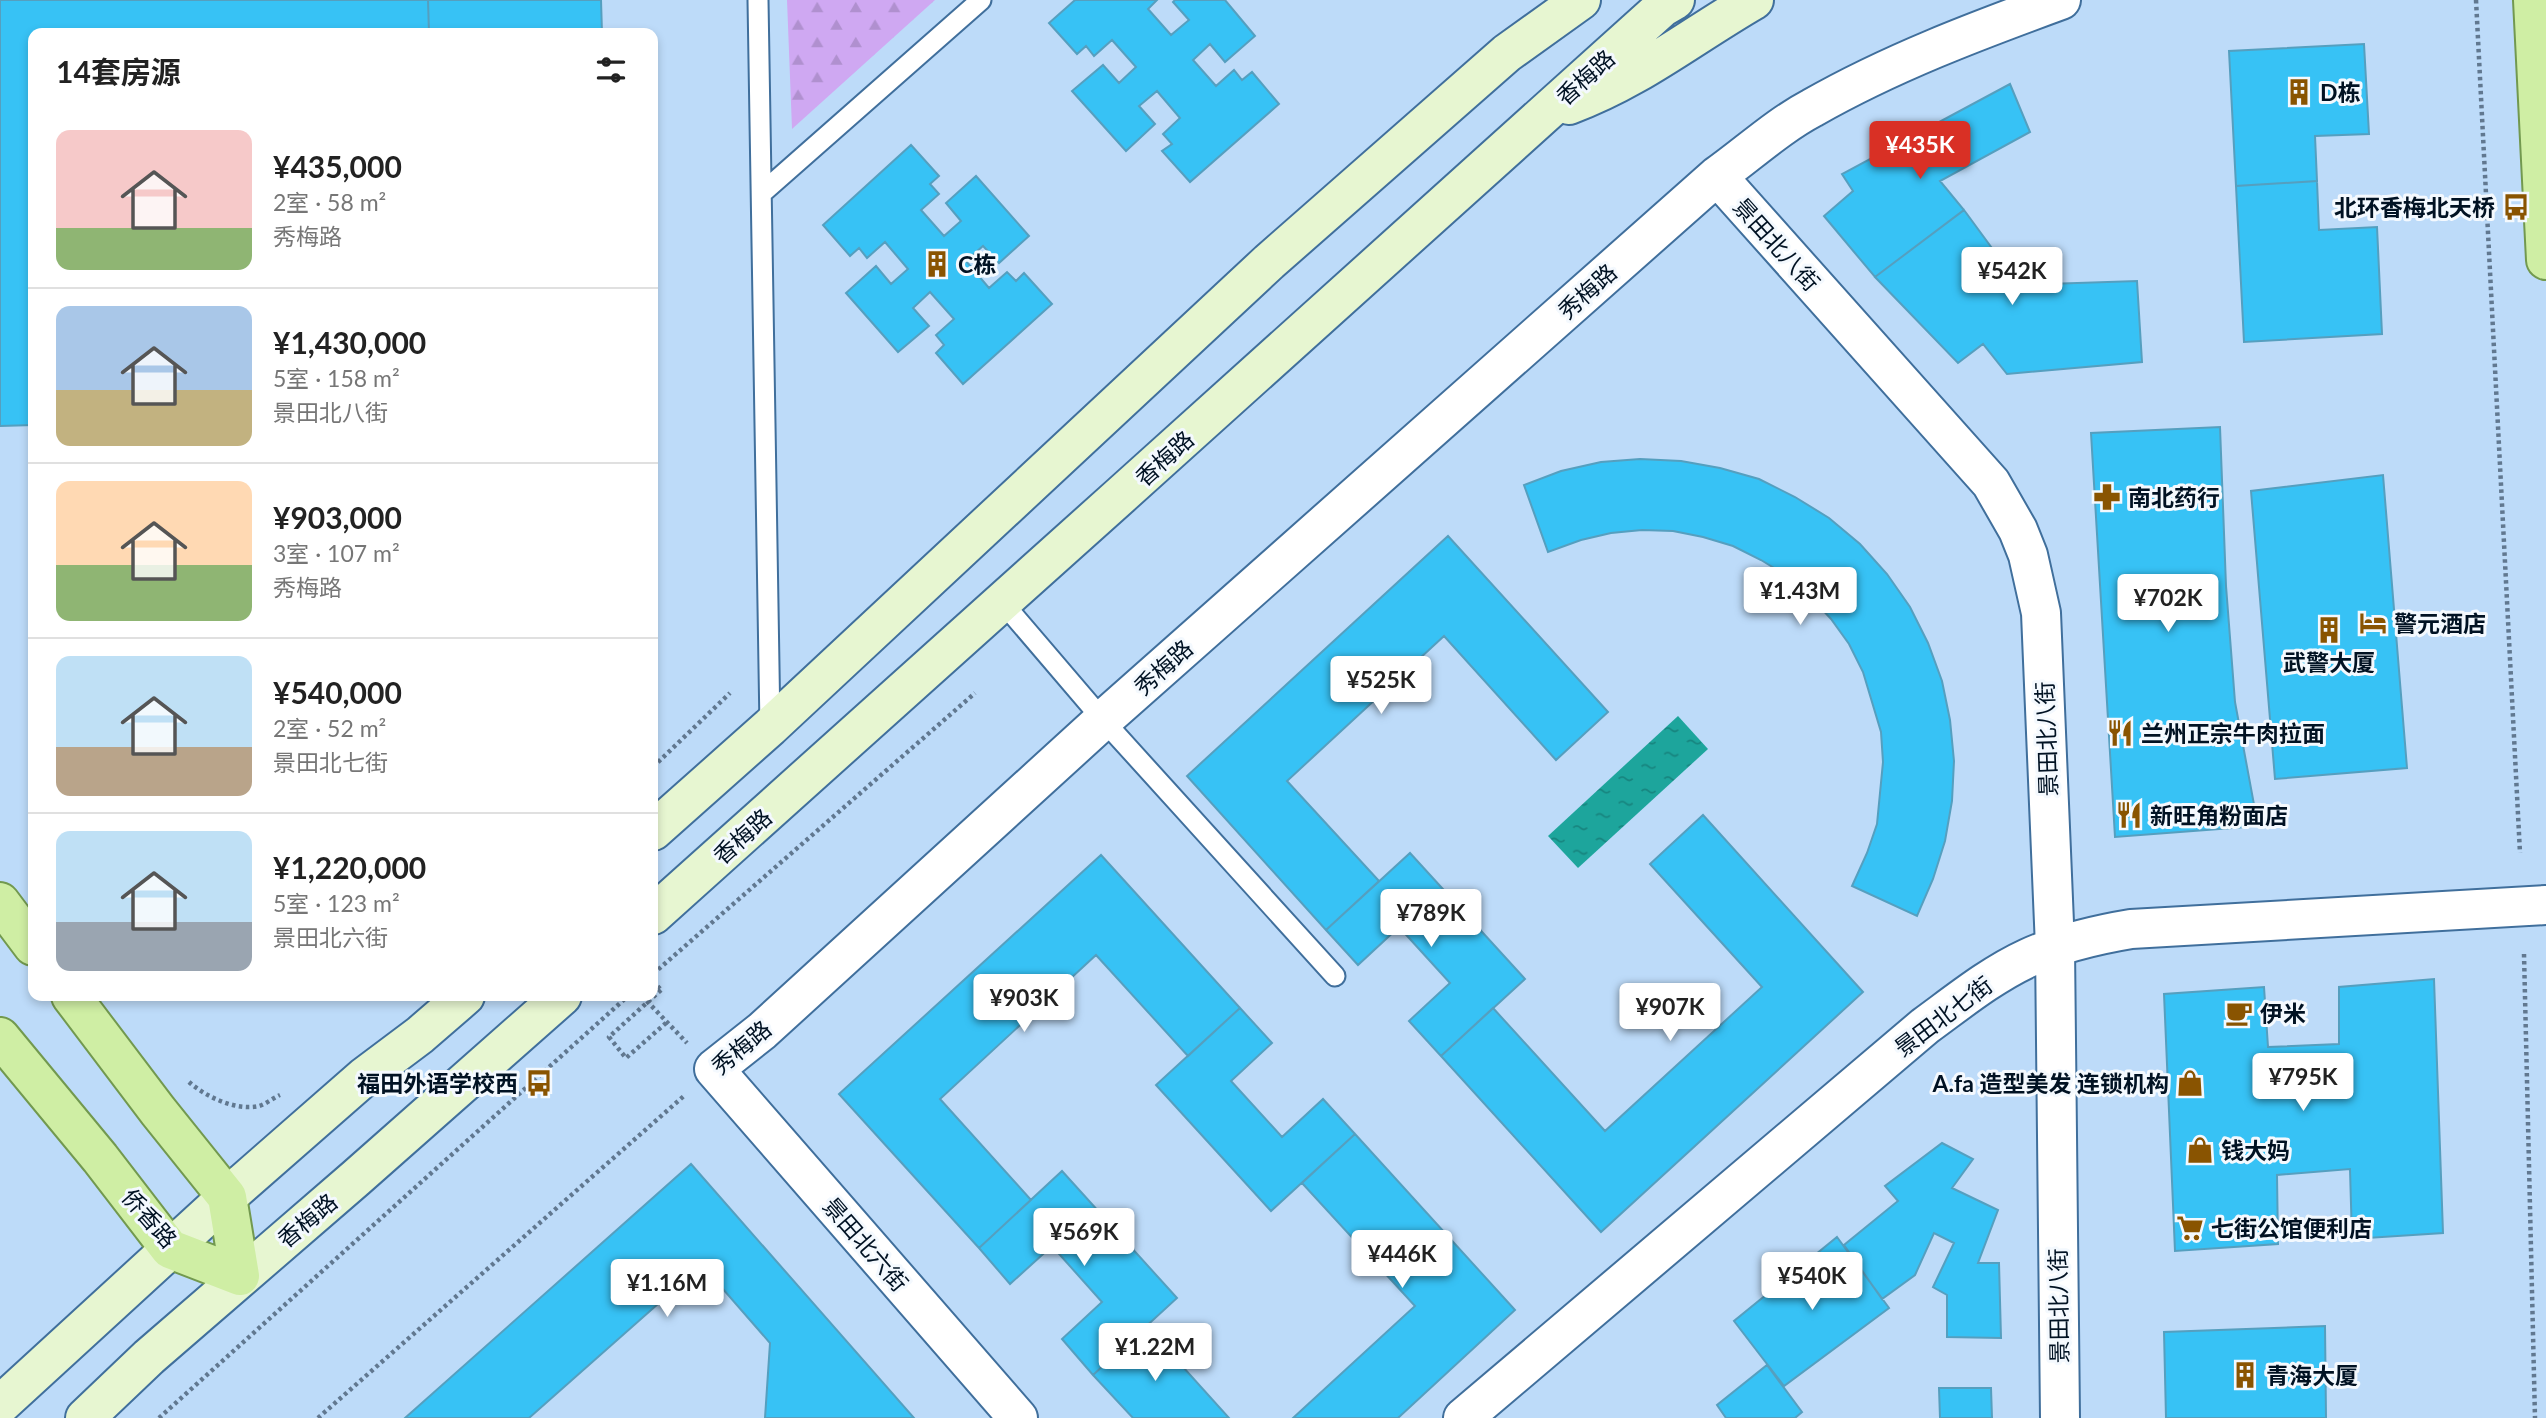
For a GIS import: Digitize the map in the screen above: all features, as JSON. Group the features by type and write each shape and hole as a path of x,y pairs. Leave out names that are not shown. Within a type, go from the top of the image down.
{"main road":[{"path":"1507,53 1537,10 1548,0"},
{"path":"658,827 770,727 1269,262 1507,53 1581,0"},
{"name":"香梅路","path":"658,911 1663,7 1675,0"},
{"path":"1544,114 1604,92 1754,0"},
{"path":"2533,0 2546,260"},
{"path":"0,902 28,939"},
{"path":"75,1001 227,1197 240,1276"},
{"path":"0,1405 227,1197 364,1077 420,1035 459,1001"},
{"name":"香梅路","path":"85,1418 240,1276 356,1178 556,1001"},
{"name":"侨香路","path":"0,1037 94,1150 170,1249 240,1276"}],"street":[{"name":"秀梅路","path":"713,1069 762,1031 1103,720 1717,176 1810,108 1897,65 1986,27 2062,0"},
{"name":"景田北八街","path":"1717,176 1991,483 2018,530 2033,575 2041,613 2054,947 2060,1418"},
{"name":"景田北七街","path":"1463,1418 1925,1026 1993,977 2027,958 2083,938 2131,929 2546,905"},
{"name":"景田北六街","path":"713,1069 1018,1418"}],"lane":[{"path":"758,0 770,727"},
{"path":"763,192 981,0"},
{"path":"1003,603 1103,720 1335,976"}],"path":[{"path":"2476,0 2519,853"},
{"path":"658,762 730,693"},
{"path":"658,970 975,694"},
{"path":"2524,954 2535,1418"},
{"path":"159,1418 622,1001"},
{"path":"648,1002 666,1023 626,1058 609,1037 648,1002"},
{"name":"秀梅路","path":"318,1418 713,1069"},
{"path":"187,1080 200,1091 224,1103 258,1106 284,1093"}],"green space":[{"path":"787,0 935,0 792,129"}],"water":[{"path":"1678,716 1708,749 1578,868 1548,836"}],"building":[{"path":"0,0 428,0 429,28 28,28 28,425 0,426"},
{"path":"428,0 601,0 602,28 429,28"},
{"path":"1075,0 1157,0 1148,9 1171,35 1189,20 1173,2 1175,0 1225,0 1255,36 1225,62 1210,44 1193,60 1216,86 1234,70 1242,80 1252,72 1279,104 1190,182 1162,151 1172,144 1163,134 1180,118 1157,91 1139,106 1155,124 1126,151 1072,91 1103,65 1119,83 1136,67 1112,40 1094,56 1086,46 1077,54 1049,23"},
{"name":"D栋","path":"2364,44 2369,134 2315,136 2317,181 2236,186 2229,51"},
{"path":"2010,84 2030,132 1940,181 1964,210 1875,277 1824,216 1853,191 1842,174"},
{"name":"C栋","path":"911,145 939,176 930,184 939,194 921,210 944,236 961,221 946,203 976,176 1029,236 999,263 983,246 966,261 989,288 1007,272 1016,281 1024,273 1052,304 963,384 936,353 944,345 936,335 954,319 930,292 913,308 929,326 898,352 846,293 876,266 891,284 908,269 885,242 867,258 859,248 850,256 823,225"},
{"path":"2317,181 2319,230 2377,227 2382,334 2244,342 2236,186"},
{"path":"1964,210 2019,285 2137,281 2142,362 2007,374 1983,344 1958,363 1875,277"},
{"path":"2220,427 2226,586 2235,702 2258,826 2115,837 2091,433"},
{"path":"1640,459 1681,461 1720,468 1759,479 1795,497 1829,518 1860,544 1887,574 1910,607 1928,643 1942,681 1950,720 1954,761 1952,801 1945,841 1917,916 1852,886 1877,824 1883,762 1881,732 1863,672 1849,644 1810,596 1787,576 1733,546 1673,531 1611,533 1548,552 1524,485 1561,471 1601,462"},
{"name":"武警大厦","path":"2383,475 2407,768 2275,779 2251,491"},
{"path":"1448,536 1608,712 1556,760 1444,636 1287,781 1379,881 1326,930 1187,776"},
{"path":"1703,815 1863,992 1601,1232 1441,1056 1493,1008 1605,1131 1762,987 1650,864"},
{"path":"1410,853 1525,979 1441,1056 1409,1021 1450,983 1399,927 1358,965 1326,930"},
{"path":"1101,855 1240,1008 1188,1056 1096,955 940,1099 1031,1200 979,1248 839,1094"},
{"path":"2434,979 2443,1233 2352,1239 2350,1169 2277,1175 2278,1244 2175,1251 2164,994 2264,987 2268,1047 2339,1044 2339,987"},
{"path":"1240,1008 1272,1043 1231,1081 1282,1137 1323,1099 1355,1134 1271,1211 1156,1085"},
{"path":"1355,1134 1515,1310 1398,1418 1293,1418 1415,1306 1302,1183"},
{"path":"1942,1143 1973,1159 1952,1188 1998,1210 1978,1263 1999,1263 2001,1338 1947,1337 1947,1295 1933,1287 1954,1243 1934,1233 1915,1275 1882,1299 1844,1245 1898,1201 1885,1186"},
{"path":"691,1164 914,1418 765,1418 770,1343 702,1265 529,1418 405,1418"},
{"path":"1062,1171 1177,1298 1093,1375 1062,1339 1102,1302 1052,1246 1010,1284 979,1248"},
{"path":"1837,1237 1889,1308 1784,1386 1734,1321"},
{"path":"1146,1326 1229,1418 1133,1418 1093,1375"},
{"name":"青海大厦","path":"2325,1326 2326,1418 2166,1418 2164,1332"},
{"path":"1767,1365 1802,1412 1795,1418 1726,1418 1717,1405"},
{"path":"1939,1388 1991,1388 1992,1418 1940,1418"}],"place":[{"name":"D栋","path":"2299,92"},
{"name":"北环香梅北天桥","path":"2516,207"},
{"name":"C栋","path":"937,264"},
{"name":"南北药行","path":"2107,497"},
{"name":"警元酒店","path":"2373,623"},
{"name":"武警大厦","path":"2329,630"},
{"name":"兰州正宗牛肉拉面","path":"2120,733"},
{"name":"新旺角粉面店","path":"2129,815"},
{"name":"伊米","path":"2239,1013"},
{"name":"福田外语学校西","path":"539,1083"},
{"name":"A.fa 造型美发 连锁机构","path":"2190,1083"},
{"name":"钱大妈","path":"2200,1150"},
{"name":"七街公馆便利店","path":"2190,1228"},
{"name":"青海大厦","path":"2245,1375"}]}
